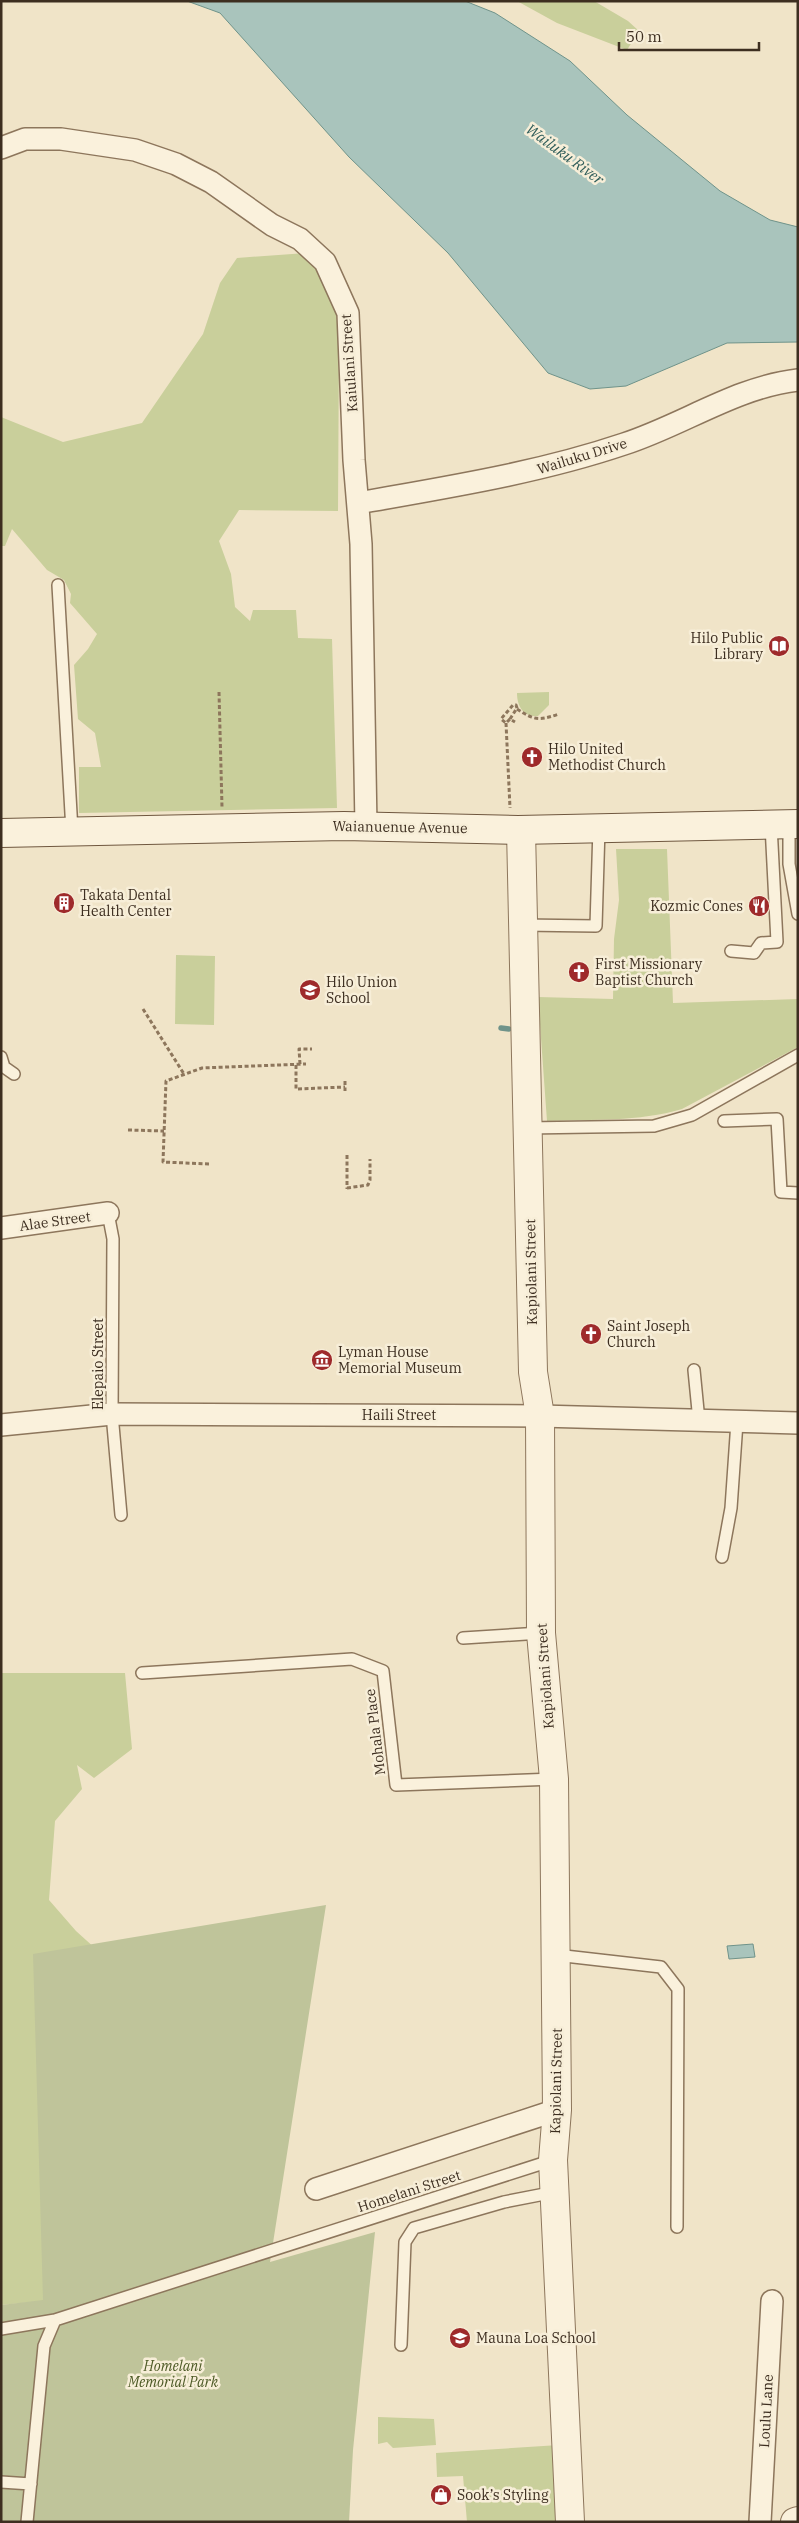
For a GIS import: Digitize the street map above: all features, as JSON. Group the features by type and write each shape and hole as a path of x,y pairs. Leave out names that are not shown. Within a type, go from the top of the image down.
{"street":[{"name":"Kaiulani Street","path":"1,148 25,139 62,138 135,150 176,164 211,182 272,225 300,239 325,262 348,313 354,460 361,544 366,826"},
{"name":"Wailuku Drive","path":"358,503 517,475 598,453 627,444 700,411 776,382 798,380"},
{"name":"Waianuenue Avenue","path":"1,833 73,833 516,821 599,828 786,824"},
{"name":"Kapiolani Street","path":"516,821 522,925 533,1372 540,1416 541,1633 554,1779 557,2110 554,2160 570,2522"},
{"name":"Alae Street","path":"1,1228 108,1213"},
{"name":"Haili Street","path":"1,1425 112,1414 540,1416 798,1423"},
{"path":"316,2190 557,2110"},
{"name":"Loulu Lane","path":"760,2522 772,2301"}],"lane":[{"path":"58,585 73,833"},
{"path":"786,824 789,864 798,914"},
{"path":"731,951 754,952 761,942 777,942 786,824"},
{"path":"522,925 596,926 599,828"},
{"path":"527,1128 654,1126 692,1115 798,1055"},
{"path":"1,1057 4,1067 14,1074"},
{"path":"724,1121 778,1119 781,1192 798,1193"},
{"name":"Elepaio Street","path":"108,1213 113,1239 112,1414 121,1515"},
{"path":"694,1370 698,1421"},
{"path":"722,1558 731,1508 737,1422"},
{"path":"463,1638 541,1633"},
{"name":"Mohala Place","path":"142,1673 352,1659 382,1671 396,1785 554,1779"},
{"path":"556,1955 661,1967 678,1989 677,2226"},
{"name":"Homelani Street","path":"1,2329 55,2320 554,2160"},
{"path":"400,2345 405,2242 414,2228 504,2202 555,2192"},
{"path":"27,2522 44,2346 55,2320"},
{"path":"1,2482 31,2484"}],"path":[{"path":"219,692 222,812"},
{"path":"516,821 506,723 502,720 513,705 517,706 517,709 532,719 546,718 558,714"},
{"path":"506,723 517,709"},
{"path":"510,719 514,722"},
{"path":"143,1009 184,1074"},
{"path":"312,1048 299,1049 296,1089 345,1089 345,1081"},
{"path":"210,1164 163,1162 166,1081 202,1068 306,1064"},
{"path":"128,1130 164,1131"},
{"path":"347,1154 347,1189 368,1185 370,1180 370,1159"}],"green space":[{"path":"517,1 594,1 628,21 639,31 627,50 557,23"},
{"path":"306,253 335,297 339,341 338,511 239,510 219,541 231,574 235,607 250,621 253,610 296,610 298,638 332,639 337,808 79,813 79,767 101,767 95,733 78,719 74,665 88,649 97,634 70,603 71,594 64,580 47,570 12,529 5,546 1,546 1,417 63,442 142,423 203,334 220,283 237,258"},
{"path":"549,692 549,705 538,716 525,713 518,702 517,693"},
{"path":"616,849 667,849 673,1003 798,999 798,1047 682,1109 632,1118 547,1121 538,997 613,999 614,939 619,900"},
{"path":"176,955 215,956 214,1025 175,1024"},
{"path":"1,1673 125,1673 132,1749 94,1778 77,1765 82,1789 55,1821 49,1900 76,1931 106,1958 43,2301 1,2305"},
{"name":"Homelani Memorial Park","path":"326,1905 270,2262 375,2232 353,2450 349,2522 1,2522 1,2305 43,2300 33,1954"},
{"path":"378,2417 434,2419 436,2445 393,2448 387,2442 378,2444"},
{"path":"559,2445 565,2522 467,2522 463,2476 437,2477 436,2453"}],"water":[{"name":"Wailuku River","path":"187,1 465,1 495,13 570,61 627,115 720,191 770,220 798,227 798,342 727,343 626,386 590,389 548,373 448,253 349,157 220,13"},
{"path":"753,1944 755,1957 729,1959 727,1946"}],"waterway":[{"path":"501,1028 509,1029"}],"place":[{"name":"Hilo Public Library","path":"779,646"},
{"name":"Hilo United Methodist Church","path":"532,757"},
{"name":"Takata Dental Health Center","path":"64,903"},
{"name":"Kozmic Cones","path":"759,906"},
{"name":"First Missionary Baptist Church","path":"579,972"},
{"name":"Hilo Union School","path":"310,990"},
{"name":"Saint Joseph Church","path":"591,1334"},
{"name":"Lyman House Memorial Museum","path":"322,1360"},
{"name":"Mauna Loa School","path":"460,2338"},
{"name":"Sook’s Styling","path":"441,2495"}]}
